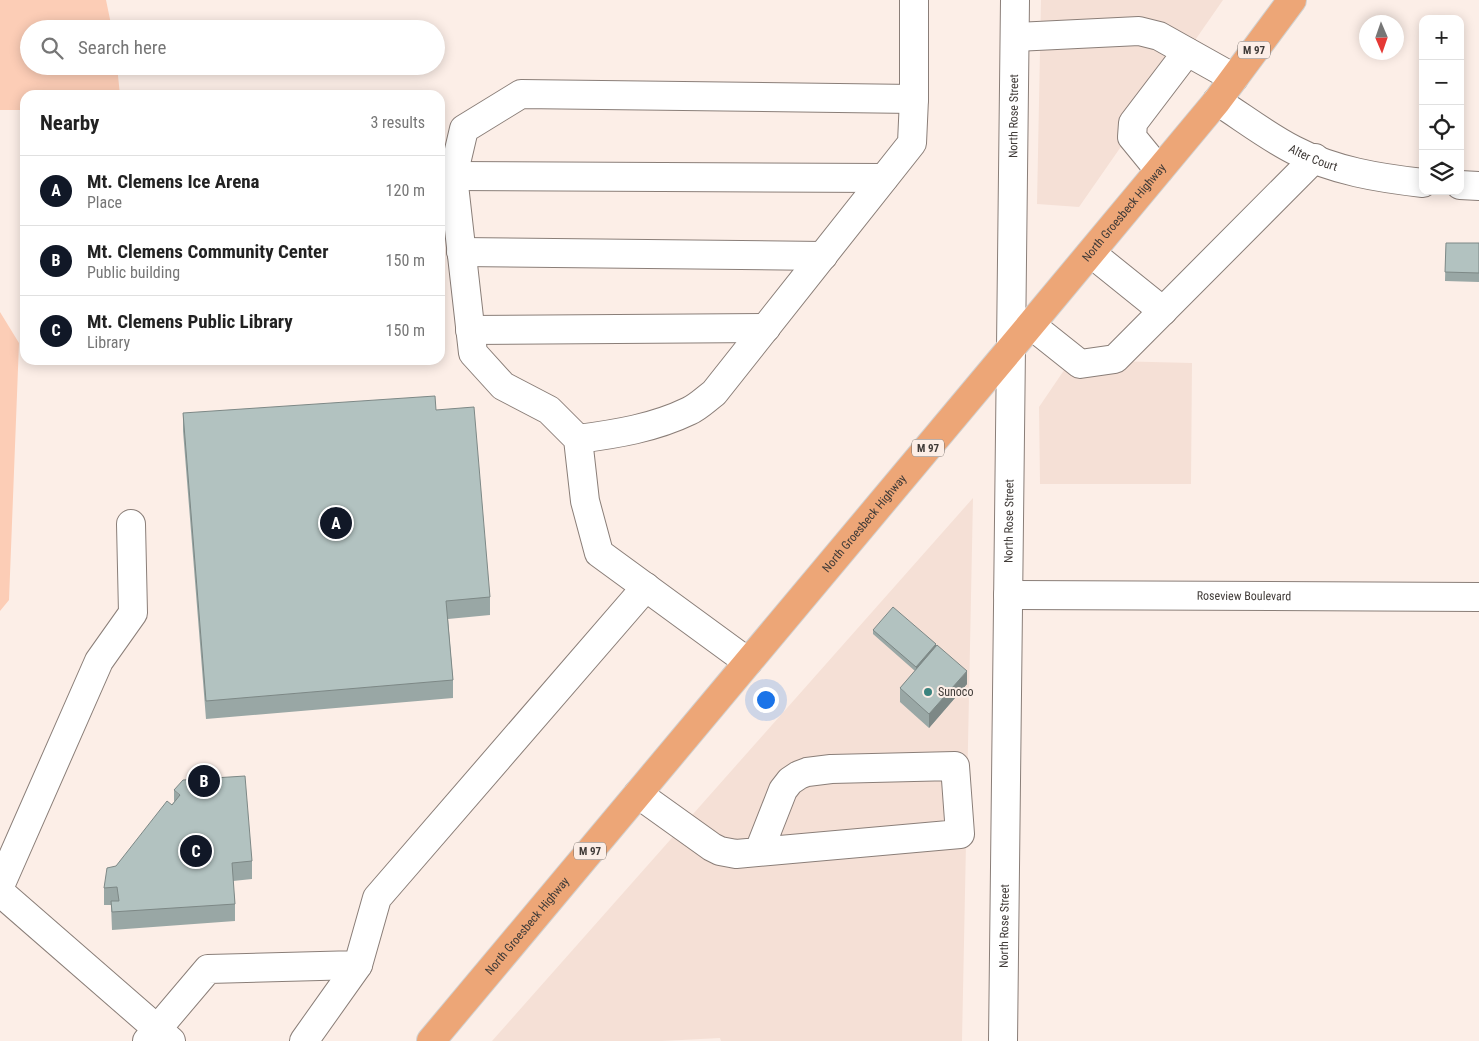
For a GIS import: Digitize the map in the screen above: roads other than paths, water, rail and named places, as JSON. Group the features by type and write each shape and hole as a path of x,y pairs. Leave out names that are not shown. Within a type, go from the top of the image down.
{"main road":[{"name":"North Groesbeck Highway","path":"431,1041 1091,253 1216,101 1292,0"}],"street":[{"path":"578,439 623,433 690,411 714,393 912,143 914,0"},
{"name":"North Rose Street","path":"1003,1041 1015,0"},
{"path":"1015,37 1140,31 1159,36 1234,78"},
{"path":"1159,170 1132,137 1132,123 1187,52"},
{"path":"748,662 600,553 585,501 578,439 549,410 503,386 473,353 452,176 464,129 520,94 914,99"},
{"name":"Alter Court","path":"1216,101 1294,150 1334,166 1380,178 1419,183"},
{"path":"1030,325 1080,364 1114,359 1315,158"},
{"path":"452,176 884,178"},
{"path":"1464,186 1479,186"},
{"path":"461,252 823,256"},
{"path":"1091,253 1163,310"},
{"path":"470,330 766,328"},
{"path":"0,886 99,661 133,613 131,524"},
{"path":"304,1041 358,965 377,898 646,587"},
{"name":"Roseview Boulevard","path":"1008,595 1479,597"},
{"path":"638,794 720,851 736,854 960,834 955,766 831,769 799,775 790,781 783,790 760,851"},
{"path":"0,892 158,1037 208,969 358,965"}],"place":[{"name":"Mt. Clemens Ice Arena","path":"336,523"},
{"name":"Sunoco","path":"928,692"},
{"name":"Mt. Clemens Community Center","path":"204,781"},
{"name":"Mt. Clemens Public Library","path":"196,851"}]}
